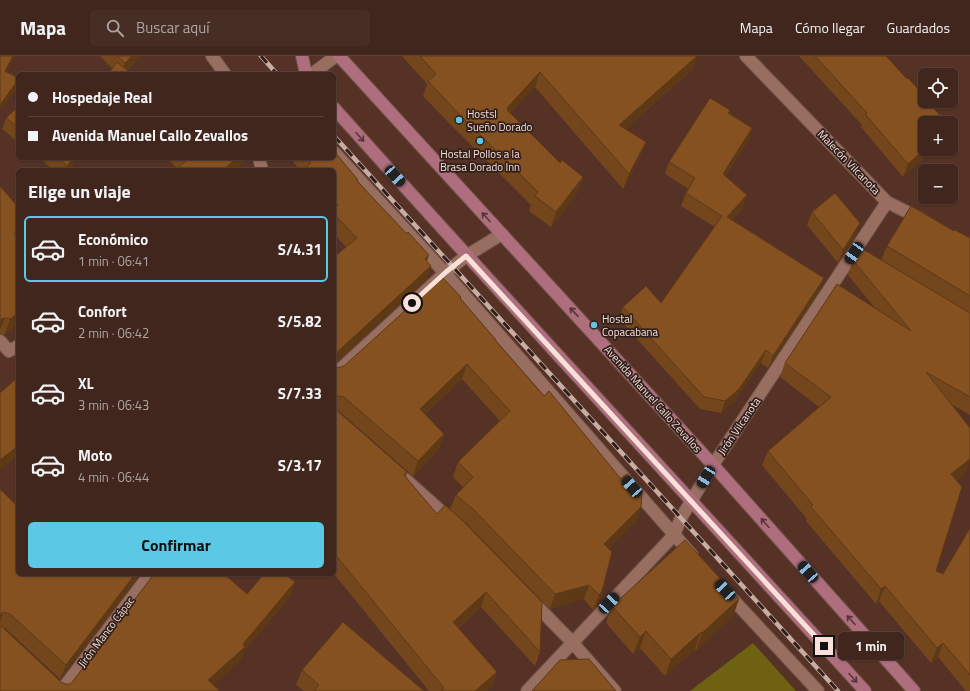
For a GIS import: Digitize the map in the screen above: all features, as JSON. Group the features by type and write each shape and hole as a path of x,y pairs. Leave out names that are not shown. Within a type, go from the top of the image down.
{"street":[{"path":"212,56 224,72"},
{"path":"302,56 306,72"},
{"path":"315,72 336,56"},
{"name":"Avenida Manuel Callo Zevallos","path":"339,56 713,465 914,691"},
{"name":"Malecón Vilcanota","path":"746,56 887,202 929,222"},
{"path":"336,110 466,256 692,500 865,691"},
{"path":"336,154 446,272 700,564"},
{"name":"Jirón Vilcanota","path":"527,691 674,535 692,500 713,465 858,255 887,202"},
{"path":"336,373 446,272 466,256 502,234"},
{"path":"0,341 9,351 16,347"},
{"path":"398,473 462,529"},
{"name":"Jirón Manco Cápac","path":"62,691 148,576"},
{"path":"716,581 818,691"},
{"path":"522,591 572,642 615,691"},
{"path":"50,680 62,691"}],"shaded area":[{"path":"753,643 796,691 690,691"}],"building":[{"path":"0,56 13,56 5,71 16,77 16,83 0,105"},
{"path":"117,56 132,56 125,63"},
{"path":"420,56 697,56 619,125 646,142 629,174 540,72 507,108 507,110 560,163 562,160 583,177 556,212 535,196 538,192 454,109 428,81 436,74"},
{"path":"815,56 886,56 918,89 918,108 934,108 940,116 918,116 918,155 908,164 865,114 867,113"},
{"path":"117,62 130,72 110,72"},
{"path":"710,98 730,110 728,113 752,128 723,174 747,195 727,217 824,278 773,356 766,350 739,389 725,401 704,397 623,307 646,286 661,303 722,216 686,193 695,178 669,162"},
{"path":"16,109 16,126 6,118"},
{"path":"336,153 358,180 357,181 429,255 425,259 431,266 336,353 336,255 357,238 336,216 336,206 338,205 336,203 336,168 306,168 311,163 309,160 336,160"},
{"path":"60,160 72,160 67,166"},
{"path":"187,160 235,160 225,168 182,168 180,166"},
{"path":"0,186 16,205 16,232 14,234 16,236 16,315 10,319 5,318 1,319 0,321"},
{"path":"835,193 860,223 843,250 812,212"},
{"path":"911,206 954,231 955,230 970,238 970,296 887,246"},
{"path":"861,248 970,313 970,397 926,372 970,428 970,459 951,474 962,487 936,571 943,574 970,528 970,675 943,643 937,648 885,586 881,589 811,507 813,505 768,451 831,397 785,363 837,284 911,331 853,260"},
{"path":"442,277 461,297 460,298 495,340 544,396 549,391 621,479 627,474 642,490 641,507 604,544 612,552 602,591 599,595 589,585 555,594 473,509 456,495 473,477 458,462 510,411 467,364 420,409 444,434 418,461 344,397 336,397 336,367 344,366"},
{"path":"16,379 16,448 0,460 0,393"},
{"path":"336,410 407,472 404,475 437,514 445,505 462,520 542,602 540,652 486,592 453,622 497,672 475,691 442,691 444,688 336,555"},
{"path":"0,489 16,505 16,576 133,576 66,665 10,614 3,612 0,615"},
{"path":"685,540 739,599 671,659 646,631 640,637 612,606"},
{"path":"152,576 226,576 247,594 262,576 288,576 295,582 243,644 245,647 208,680 220,691 0,691 0,625 61,682 70,684"},
{"path":"343,622 424,691 314,691 319,685 302,670"},
{"path":"589,659 616,691 532,691 560,660"}],"railway":[{"path":"261,56 275,72"},
{"path":"336,138 838,691"}],"place":[{"name":"Hostsl Sueño Dorado","path":"459,120"},
{"name":"Hostal Pollos a la Brasa Dorado Inn","path":"480,141"},
{"name":"Hostal Copacabana","path":"594,325"}],"route":[{"path":"412,303 466,256 824,646"}]}
